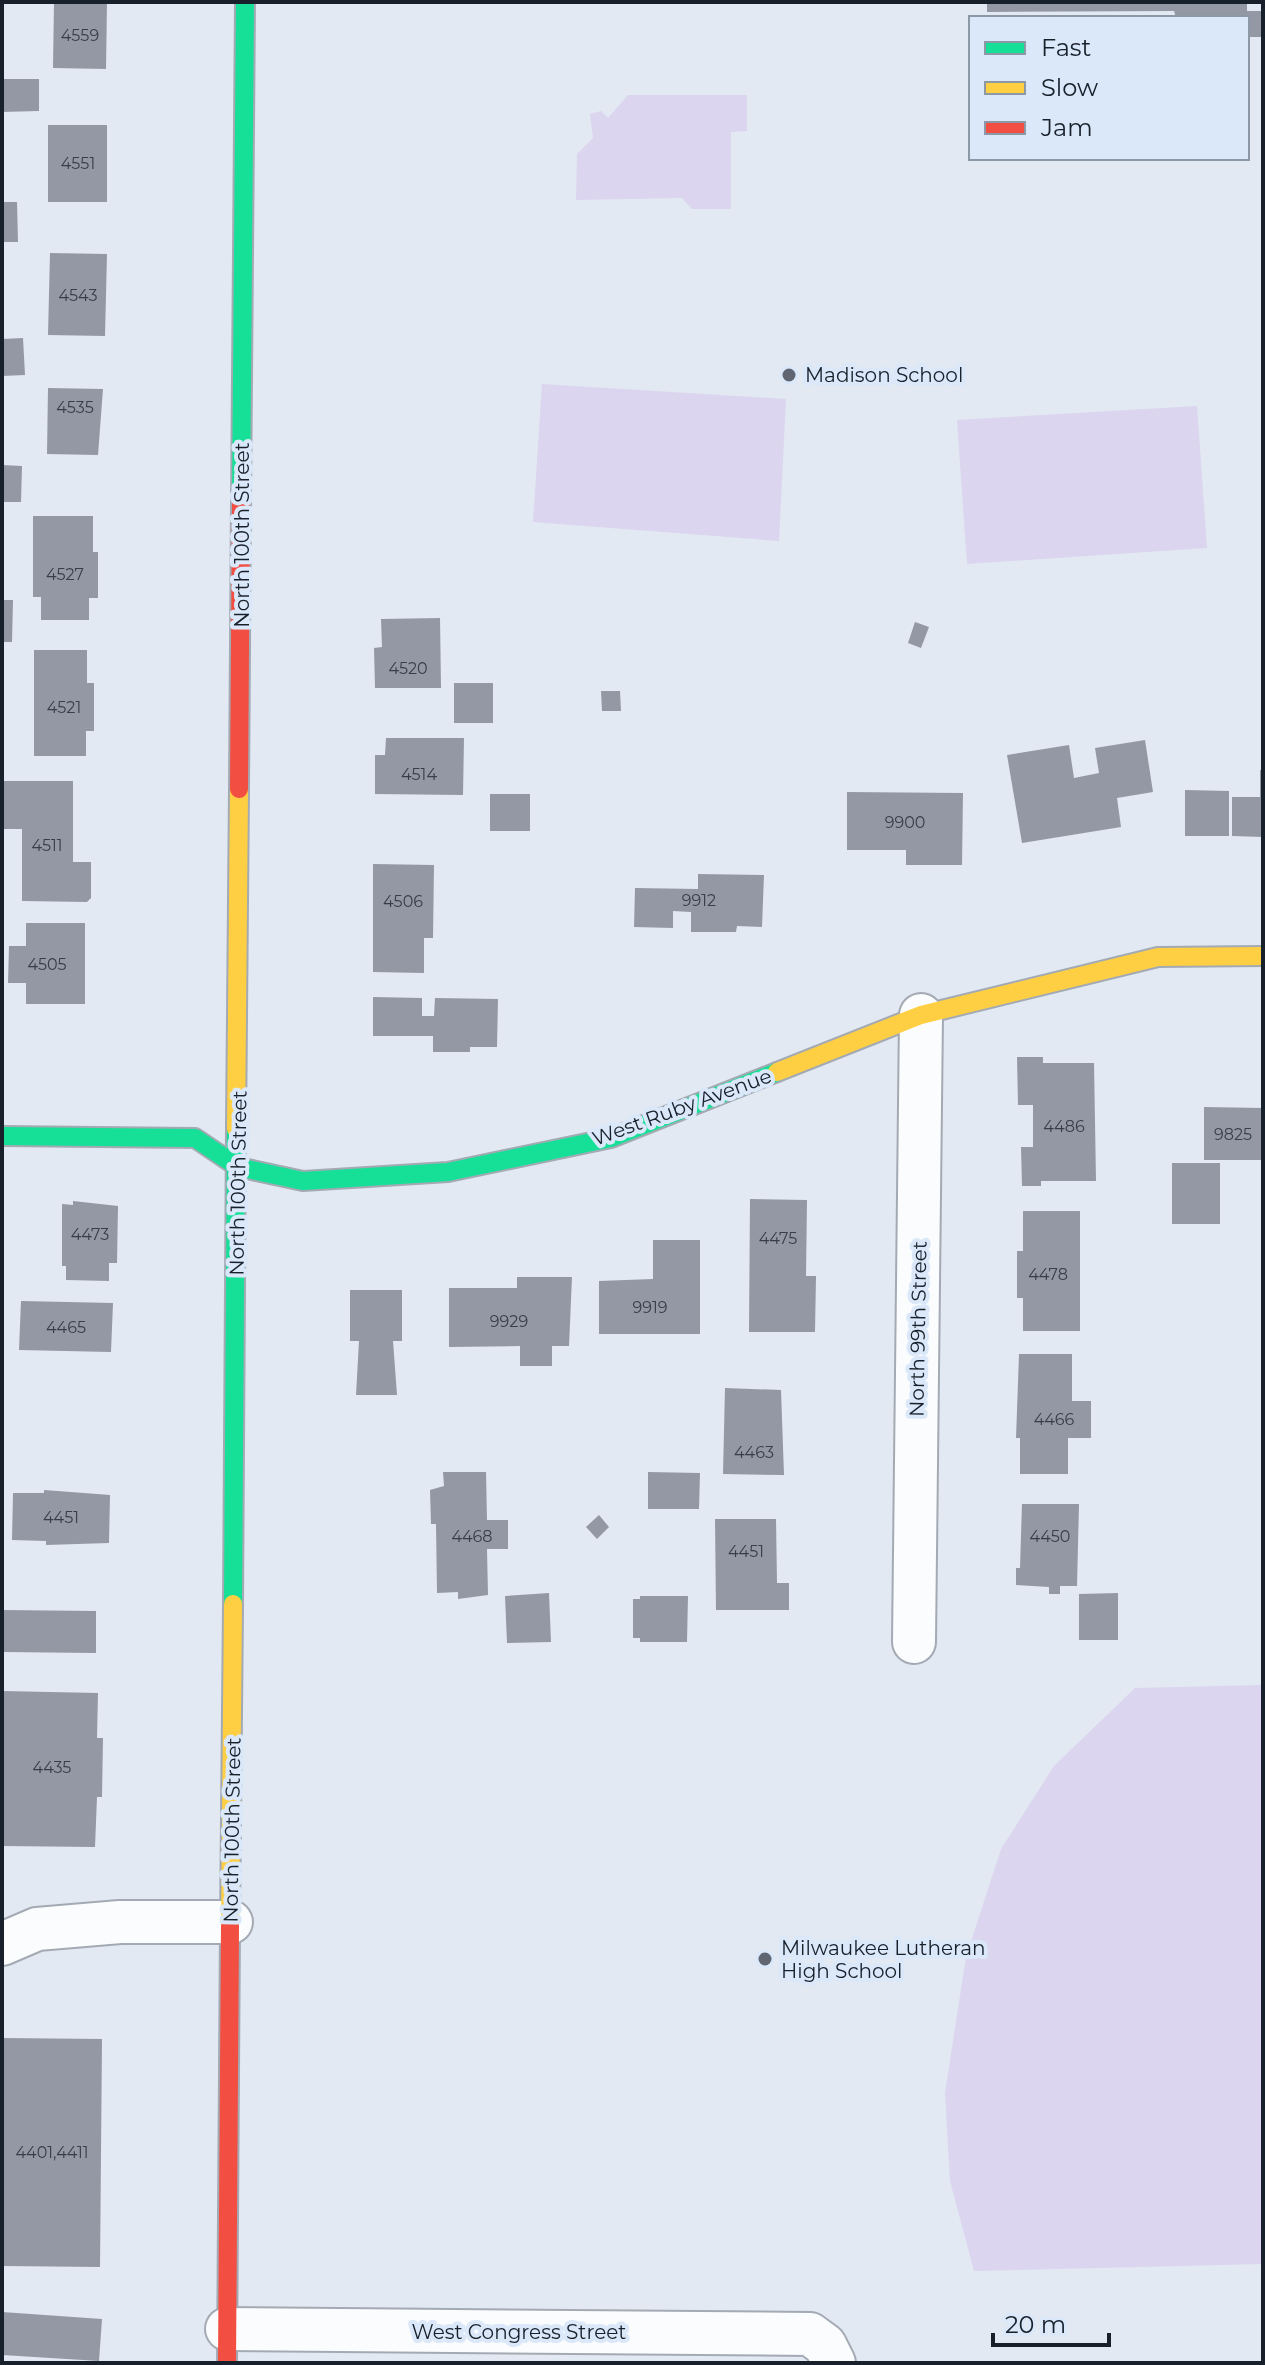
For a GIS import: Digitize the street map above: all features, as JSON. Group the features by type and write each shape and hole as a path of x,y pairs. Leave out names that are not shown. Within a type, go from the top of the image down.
{"street":[{"name":"North 100th Street","path":"227,2346 245,2"},
{"name":"West Ruby Avenue","path":"2,1136 195,1138 238,1167 303,1181 448,1172 611,1138 921,1015 1158,957 1263,956"},
{"name":"North 99th Street","path":"914,1642 921,1015"},
{"path":"2,1944 37,1929 120,1922 231,1922"},
{"name":"West Congress Street","path":"227,2346 822,2348"}],"shaded area":[{"path":"628,95 747,95 747,131 731,132 731,209 692,209 682,198 576,200 577,154 593,138 590,114 601,111 608,118"},
{"path":"542,384 786,399 779,541 533,522"},
{"path":"1197,406 1207,548 967,564 957,420"},
{"path":"1263,1685 1263,2264 974,2271 950,2181 945,2093 966,1957 1001,1849 1054,1766 1135,1688"}],"building":[{"path":"54,2 107,2 106,69 53,68"},
{"path":"987,2 1247,2 1247,11 1263,11 1263,37 1249,37 1249,16 1175,16 1174,11 987,12"},
{"path":"2,79 39,79 39,111 2,112"},
{"path":"48,125 107,125 107,202 48,202"},
{"path":"2,202 17,202 18,242 2,242"},
{"path":"50,253 107,254 105,336 48,335"},
{"path":"23,338 25,375 2,376 2,339"},
{"path":"48,388 103,389 98,455 47,454"},
{"path":"2,465 22,466 21,502 2,502"},
{"path":"33,516 93,516 93,552 98,552 98,598 89,598 89,620 41,620 41,597 33,597"},
{"path":"2,600 13,600 12,642 2,642"},
{"path":"440,618 441,688 375,688 374,648 382,647 381,619"},
{"path":"915,622 929,627 921,648 908,643"},
{"path":"34,650 87,650 87,683 94,683 94,731 86,731 86,756 34,756"},
{"path":"454,683 493,683 493,723 454,723"},
{"path":"601,691 620,691 621,711 602,711"},
{"path":"386,738 464,738 463,795 375,794 375,755 385,755"},
{"path":"1145,740 1153,792 1117,798 1121,827 1022,843 1007,755 1069,745 1074,778 1099,773 1095,748"},
{"path":"1260,770 1263,770 1263,837 1232,836 1232,797 1260,797"},
{"path":"2,781 73,781 73,862 91,862 91,898 87,902 22,901 22,829 2,829"},
{"path":"1185,790 1229,791 1229,836 1185,836"},
{"path":"847,792 963,793 962,865 906,865 906,850 847,850"},
{"path":"490,794 530,794 530,831 490,831"},
{"path":"373,864 434,865 433,938 424,938 424,973 373,972"},
{"path":"698,874 764,875 762,927 737,926 736,932 691,932 691,912 673,911 673,928 634,927 635,888 698,889"},
{"path":"26,923 85,923 85,1004 26,1004 26,983 8,983 9,946 26,946"},
{"path":"373,997 422,998 422,1016 434,1016 435,998 498,999 497,1047 470,1047 470,1052 433,1052 433,1036 373,1036"},
{"path":"1017,1057 1043,1057 1043,1063 1094,1063 1096,1181 1041,1181 1041,1186 1022,1186 1021,1147 1033,1147 1033,1105 1018,1105"},
{"path":"1204,1107 1263,1108 1263,1160 1204,1160"},
{"path":"1172,1163 1220,1163 1220,1224 1172,1224"},
{"path":"750,1199 807,1200 806,1276 816,1276 815,1332 749,1332"},
{"path":"73,1201 118,1206 117,1263 109,1263 109,1281 66,1280 66,1266 62,1266 62,1204 73,1205"},
{"path":"1023,1211 1080,1211 1080,1331 1023,1331 1023,1298 1017,1298 1017,1251 1023,1251"},
{"path":"653,1240 700,1240 700,1334 599,1334 599,1281 653,1279"},
{"path":"517,1277 572,1277 569,1346 552,1346 552,1366 520,1366 520,1346 449,1347 449,1288 517,1288"},
{"path":"350,1290 402,1290 402,1341 393,1341 397,1395 356,1395 359,1341 350,1341"},
{"path":"21,1301 113,1303 111,1352 19,1350"},
{"path":"1019,1354 1072,1354 1072,1401 1091,1401 1091,1438 1068,1438 1068,1474 1020,1474 1020,1438 1016,1438"},
{"path":"725,1388 781,1390 784,1475 723,1474"},
{"path":"443,1472 486,1472 487,1520 508,1520 508,1549 487,1549 488,1595 458,1599 458,1592 437,1593 436,1524 431,1524 430,1490 444,1486"},
{"path":"648,1472 700,1473 699,1509 648,1509"},
{"path":"44,1490 110,1495 109,1543 46,1545 46,1541 12,1540 13,1493 44,1493"},
{"path":"1022,1504 1079,1504 1077,1586 1060,1586 1060,1594 1049,1594 1049,1587 1016,1585 1016,1568 1020,1568"},
{"path":"599,1515 609,1527 597,1539 586,1527"},
{"path":"715,1519 776,1519 777,1583 789,1583 789,1610 716,1610"},
{"path":"549,1593 551,1642 507,1643 505,1596"},
{"path":"1118,1593 1118,1640 1079,1640 1079,1594"},
{"path":"640,1596 688,1596 687,1642 640,1642 640,1638 633,1638 633,1599 640,1599"},
{"path":"2,1610 96,1611 96,1653 2,1652"},
{"path":"2,1691 98,1693 97,1738 103,1738 102,1797 97,1797 95,1847 2,1846"},
{"path":"2,2038 102,2039 100,2267 2,2266"},
{"path":"2,2312 102,2319 99,2361 2,2355"}],"traffic: fast":[{"path":"241,503 245,2"},
{"path":"2,1136 195,1138 238,1167 303,1181 448,1172 611,1138 777,1072"},
{"path":"233,1604 236,1129"}],"traffic: slow":[{"path":"236,1129 239,789"},
{"path":"777,1072 921,1015 1158,957 1263,956"},
{"path":"230,1926 233,1604"}],"traffic: jam":[{"path":"239,789 241,503"},
{"path":"227,2363 230,1926"}],"place":[{"name":"Madison School","path":"789,375"},
{"name":"Milwaukee Lutheran High School","path":"765,1959"}]}
